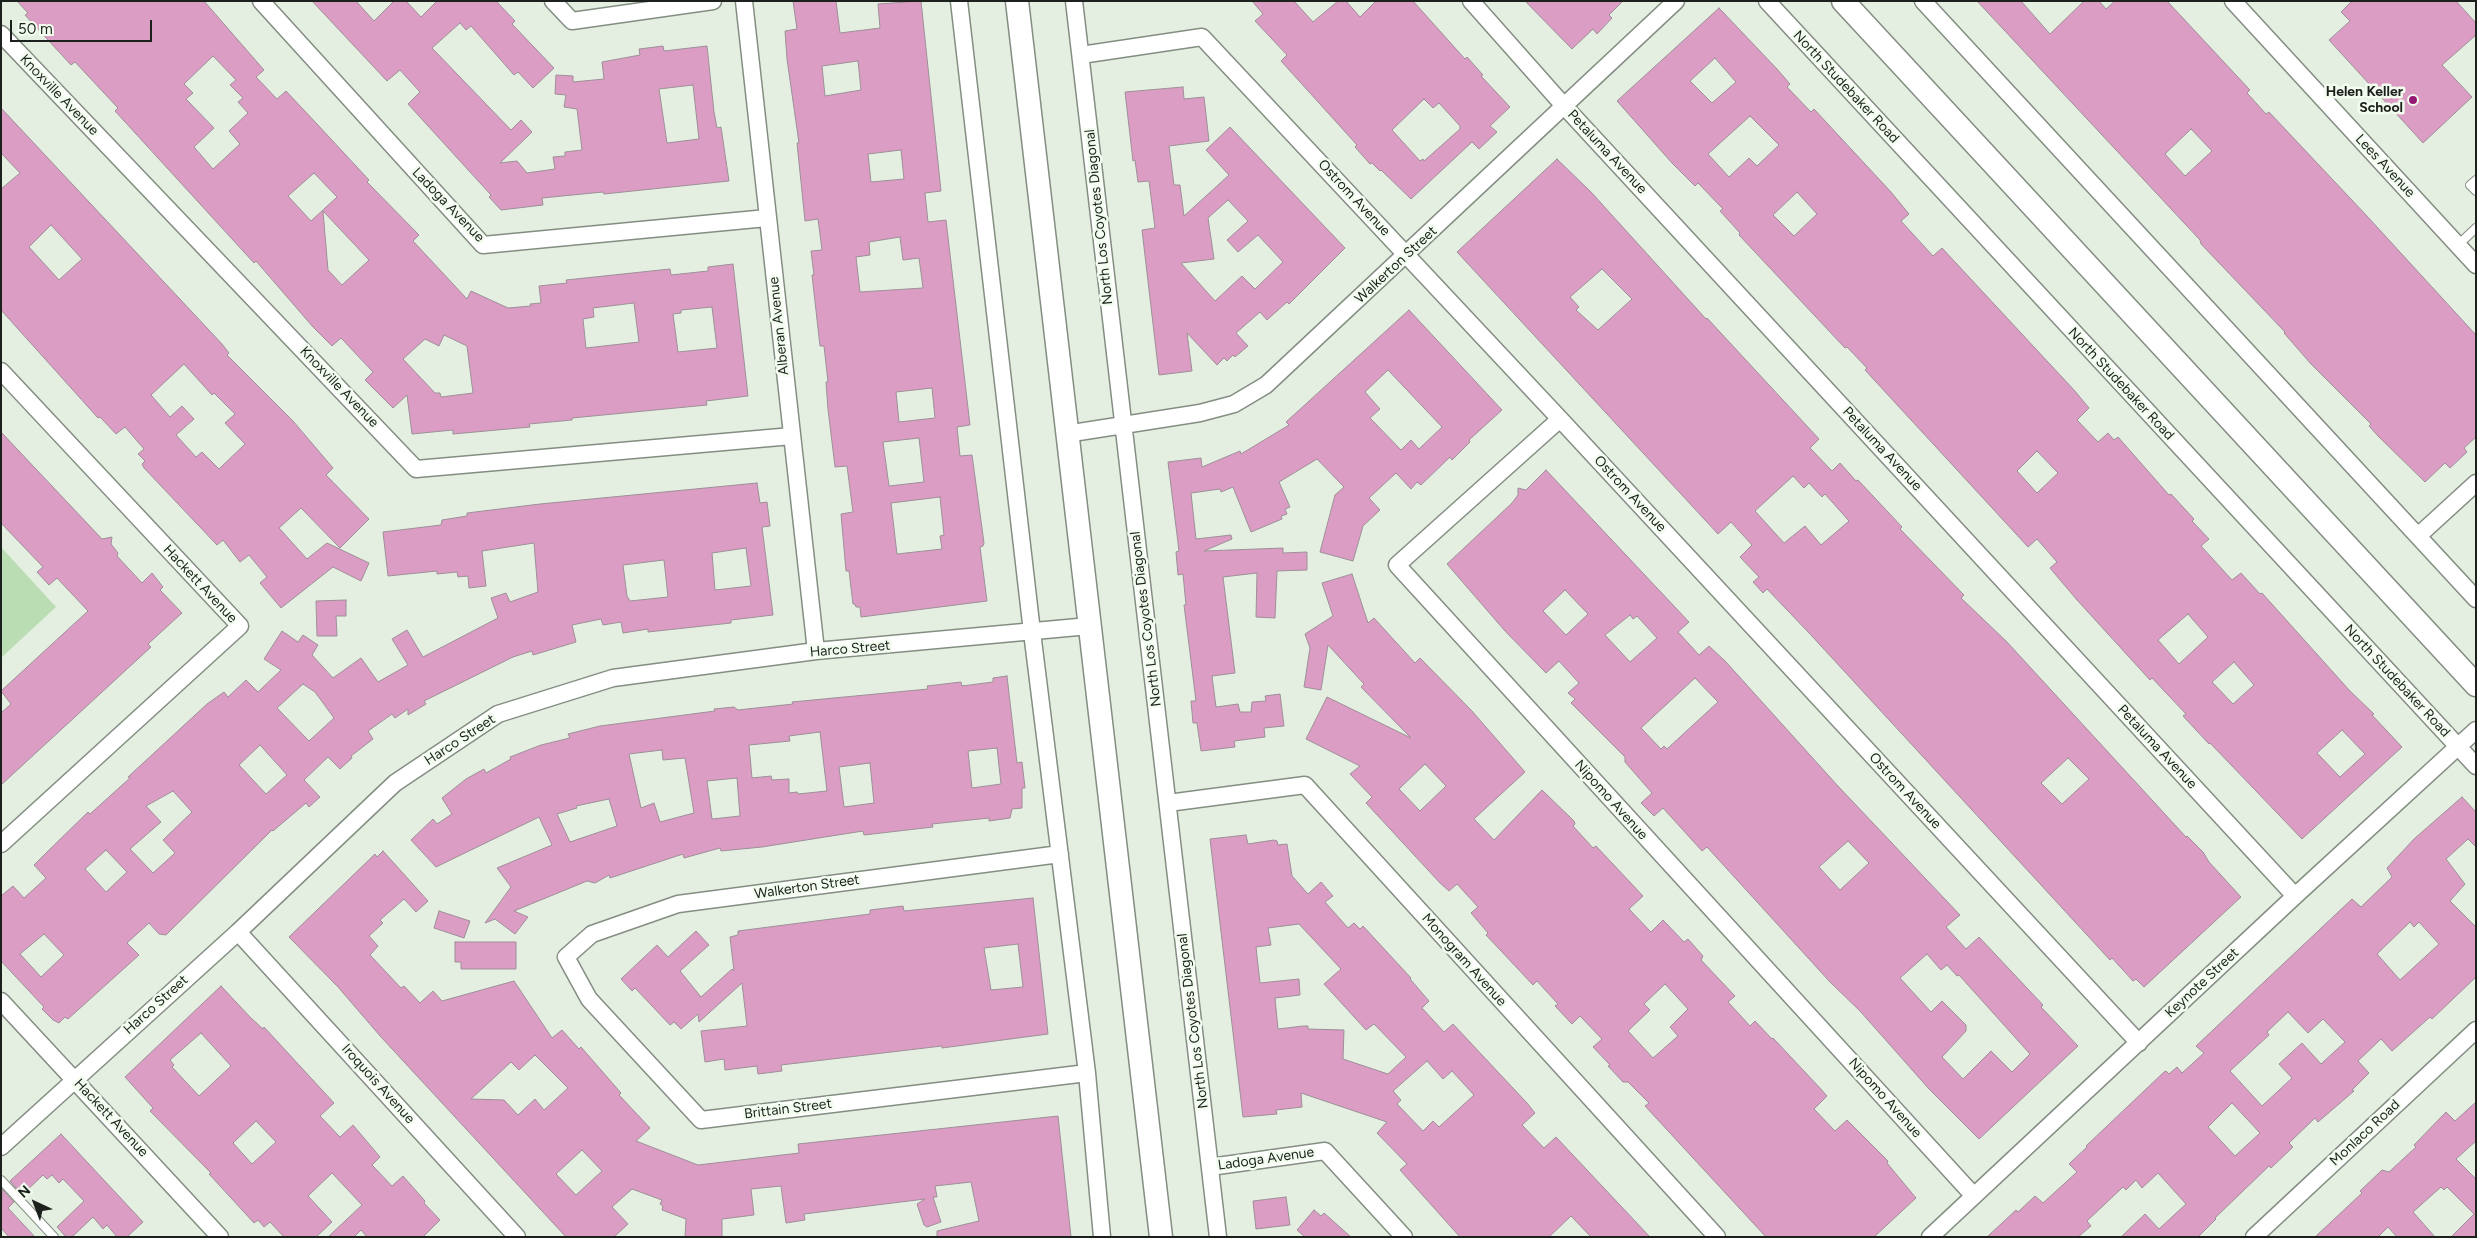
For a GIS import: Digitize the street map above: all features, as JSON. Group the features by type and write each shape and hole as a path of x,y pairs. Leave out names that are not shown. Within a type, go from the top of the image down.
{"main road":[{"path":"1017,1 1160,1237"},
{"path":"1843,1 2476,685"}],"street":[{"name":"Ladoga Avenue","path":"261,1 483,245 767,218"},
{"path":"553,1 572,22 712,1"},
{"name":"Alberan Avenue","path":"744,1 816,651"},
{"path":"959,1 1032,632 1086,1073 1102,1237"},
{"name":"North Los Coyotes Diagonal","path":"1074,1 1122,426 1218,1237"},
{"name":"Petaluma Avenue","path":"1471,1 1565,107 2295,896"},
{"name":"Walkerton Street","path":"1066,434 1200,413 1234,404 1266,385 1676,1"},
{"name":"North Studebaker Road","path":"1767,1 2476,766"},
{"path":"1923,1 2476,598"},
{"name":"Lees Avenue","path":"2233,1 2476,265"},
{"name":"Knoxville Avenue","path":"1,34 416,468 792,436"},
{"name":"Ostrom Avenue","path":"1081,55 1202,38 1407,254 2139,1043"},
{"name":"Hackett Avenue","path":"1,371 240,626 1,844"},
{"name":"Nipomo Avenue","path":"1560,419 1396,565 1974,1196"},
{"path":"2418,536 2476,483"},
{"name":"Harco Street","path":"1,1147 238,932 395,782 498,714 612,678 816,651 1089,626"},
{"name":"Keynote Street","path":"1930,1237 2295,896 2476,730"},
{"name":"Monogram Avenue","path":"1168,803 1305,785 1717,1237"},
{"name":"Walkerton Street","path":"566,957 592,934 678,904 1060,854"},
{"name":"Iroquois Avenue","path":"238,932 517,1237"},
{"name":"Brittain Street","path":"566,957 589,999 701,1120 1086,1073"},
{"name":"Hackett Avenue","path":"1,1001 75,1078 220,1237"},
{"name":"Monlaco Road","path":"2254,1237 2476,1030"},
{"name":"Ladoga Avenue","path":"1210,1167 1325,1151 1404,1237"}],"lane":[{"path":"2476,180 2470,185 2476,191"},
{"path":"2458,245 2476,228"},
{"path":"1,1180 54,1237"}],"green space":[{"path":"1,547 56,607 1,658"}],"building":[{"path":"17,1 204,1 264,70 256,77 277,99 286,91 369,180 367,182 419,235 413,241 467,299 471,291 508,308 531,306 530,304 541,303 539,286 567,283 566,280 670,269 671,275 708,271 708,267 733,264 748,396 706,401 707,405 529,424 530,427 453,434 453,430 412,434 407,395 393,408 365,380 373,372 341,338 332,346 313,327 256,261 254,263 115,111 118,108 75,62 71,65 25,15 28,13","holes":["213,56 236,80 230,85 243,98 238,102 248,113 229,131 240,144 213,169 194,147 214,128 186,99 193,93 184,84","314,173 337,197 311,221 288,196","323,211 369,260 342,285 328,270","634,303 639,342 586,348 583,319 594,317 593,308","712,307 717,348 678,352 673,314 681,313 681,310","444,335 467,346 473,393 441,397 440,393 435,393 403,359 425,339 439,346"]},
{"path":"312,1 356,1 374,21 394,1 406,1 421,17 437,1 496,1 515,21 512,24 554,68 533,88 518,72 514,75 471,26 466,30 460,23 432,48 511,130 521,120 532,132 500,163 517,161 527,173 555,169 553,157 565,156 565,152 582,150 577,109 564,107 566,95 555,94 556,75 573,76 573,82 604,79 602,62 640,55 639,49 663,46 664,51 707,46 714,112 717,128 721,127 729,181 604,194 603,192 542,198 543,205 501,210 489,197 491,195 408,104 420,92 400,70 387,81","holes":["693,85 699,139 667,143 659,89"]},
{"path":"793,1 836,1 840,33 880,28 878,4 921,1 941,191 925,193 928,222 946,220 970,425 957,427 960,456 972,455 984,543 980,547 987,601 861,617 860,607 856,607 853,604 849,571 846,571 841,514 853,512 847,466 835,467 828,409 826,382 828,382 824,346 820,346 812,275 814,275 811,251 822,250 818,219 805,221 797,143 799,143 787,59 785,31 797,29","holes":["858,61 861,90 825,96 822,66","901,150 904,179 871,182 868,154","900,237 903,260 919,258 923,288 860,292 856,257 870,255 869,242","932,388 935,418 899,422 896,392","919,438 924,482 889,486 883,442","940,497 944,535 940,536 942,549 897,554 891,503"]},
{"path":"1252,1 1294,1 1313,22 1338,1 1346,1 1360,17 1376,1 1413,1 1465,59 1467,57 1483,75 1481,76 1510,107 1490,126 1497,132 1479,149 1472,142 1411,199 1381,170 1372,163 1370,164 1355,147 1357,145 1281,61 1287,55 1255,21 1263,14","holes":["1424,99 1433,108 1439,103 1460,126 1460,129 1424,161 1423,159 1420,161 1392,130"]},
{"path":"1525,1 1623,1 1609,15 1612,18 1597,34 1593,29 1572,49"},
{"path":"1977,1 2021,1 2050,34 2084,1 2099,1 2106,9 2115,1 2167,1 2250,90 2247,93 2266,114 2269,112 2476,335 2476,437 2464,448 2467,452 2450,468 2445,463 2425,482 2378,436 2369,426 2371,424 2311,364 2285,332 2201,244 2200,240","holes":["2191,129 2212,151 2185,176 2165,154"]},
{"path":"2352,1 2456,1 2476,23 2476,35 2442,65 2472,97 2423,143 2329,40 2350,21 2341,12"},
{"path":"1719,8 1790,84 1787,87 1811,112 1814,109 1891,192 1909,214 1901,221 1933,256 1942,248 2074,390 2089,408 2077,420 2098,442 2108,433 2114,440 2118,437 2169,495 2171,494 2194,519 2192,521 2209,539 2201,546 2232,580 2241,573 2260,594 2262,593 2402,747 2302,839 2209,744 2183,716 2186,714 2152,678 2150,680 2077,600 2050,568 2057,562 2037,539 2028,547 1865,370 1867,368 1847,347 1845,348 1739,235 1740,233 1720,211 1723,209 1698,183 1695,186 1672,163 1617,101","holes":["1715,58 1736,82 1712,103 1690,81","1750,116 1779,145 1757,166 1749,158 1729,177 1708,154","1797,192 1817,214 1794,236 1773,215","2037,451 2058,473 2037,493 2017,471","2188,614 2208,637 2179,664 2158,640","2234,662 2254,685 2233,704 2212,682","2342,730 2365,754 2340,777 2317,753"]},
{"path":"1183,87 1184,99 1204,97 1209,141 1169,146 1174,185 1180,185 1184,216 1229,175 1206,150 1230,127 1345,248 1289,304 1287,302 1267,320 1260,312 1236,333 1248,346 1235,357 1233,355 1227,361 1224,358 1217,365 1187,333 1192,371 1159,375 1142,230 1155,228 1149,181 1138,182 1135,160 1133,161 1125,92","holes":["1228,200 1248,221 1227,240 1238,252 1258,235 1283,262 1255,289 1242,276 1215,301 1181,263 1214,259 1208,218"]},
{"path":"1,108 222,344 229,353 227,355 293,421 333,468 326,475 369,519 340,548 301,508 279,528 307,559 327,543 369,563 361,581 333,567 281,608 260,583 267,577 249,555 240,562 223,540 217,545 144,468 142,464 145,461 138,454 144,449 125,427 116,434 100,417 98,418 1,310 1,189 20,173 1,153","holes":["51,225 82,259 59,280 29,247","184,364 212,395 214,393 235,414 225,423 245,444 219,469 202,452 196,457 176,435 194,419 182,406 170,417 151,395"]},
{"path":"1557,159 1591,192 1706,319 1819,439 1810,448 1832,471 1840,463 1856,481 1858,480 1902,527 1900,529 1964,595 1961,598 2007,642 2186,837 2203,852 2209,862 2241,897 2144,987 2136,979 2133,981 2112,958 2110,960 1810,634 1767,589 1763,593 1753,582 1759,577 1740,557 1752,545 1731,522 1718,534 1457,252","holes":["1602,269 1632,299 1598,330 1576,310 1579,307 1570,297","1793,476 1804,488 1809,483 1822,497 1825,494 1849,521 1821,545 1805,526 1784,543 1755,511","2068,758 2089,779 2062,804 2041,783"]},
{"path":"1409,310 1502,410 1469,440 1470,442 1452,460 1450,457 1421,485 1417,482 1411,489 1396,473 1369,498 1380,510 1363,526 1353,561 1320,552 1335,495 1344,487 1317,459 1279,482 1290,507 1285,509 1287,514 1281,516 1282,519 1251,532 1233,487 1221,492 1220,489 1191,493 1196,539 1231,535 1232,539 1204,551 1283,548 1283,553 1307,552 1307,570 1277,571 1275,618 1256,617 1257,573 1223,577 1235,673 1212,676 1216,707 1238,704 1240,712 1251,712 1252,702 1266,701 1265,696 1280,694 1284,726 1264,728 1265,737 1234,741 1235,747 1201,751 1197,723 1193,723 1191,701 1196,701 1184,605 1186,605 1183,574 1178,575 1176,552 1179,551 1168,462 1201,458 1202,467 1240,451 1241,454 1289,425 1286,422","holes":["1388,370 1442,427 1419,449 1411,440 1401,450 1370,418 1380,409 1365,392"]},
{"path":"1,432 102,539 112,537 111,544 118,553 117,556 142,583 152,573 163,587 160,590 182,613 148,644 151,647 1,785 1,713 11,704 1,691 88,611 57,578 49,585 37,572 43,567 1,523"},
{"path":"1546,470 1689,622 1678,632 1699,655 1709,646 1726,662 1837,785 1960,915 1946,927 1966,949 1979,937 2043,1005 2041,1007 2078,1046 1979,1139 1929,1089 1860,1011 1830,982 1707,847 1702,851 1663,808 1654,816 1641,803 1652,793 1625,762 1625,757 1571,703 1575,699 1568,693 1579,683 1559,661 1546,673 1505,631 1447,564 1512,503 1518,495 1518,488 1526,490","holes":["1565,590 1588,614 1566,635 1543,611","1630,615 1633,619 1637,616 1657,638 1630,662 1605,635","1695,678 1718,702 1667,749 1664,746 1661,749 1641,728","1848,841 1869,863 1840,890 1819,867","1927,954 1941,970 1947,965 1957,976 1959,975 2030,1054 2012,1072 1991,1051 1963,1079 1942,1057 1966,1031 1966,1025 1942,1001 1931,1012 1900,978"]},
{"path":"757,483 760,503 767,502 770,526 762,527 773,615 731,620 731,623 648,632 648,629 623,633 621,622 603,625 601,619 572,625 576,642 533,655 532,651 513,657 424,701 426,704 408,715 408,709 395,718 392,714 368,731 373,739 351,756 352,758 340,769 328,757 304,780 320,797 309,807 306,803 272,830 166,935 159,934 149,923 127,943 139,955 68,1019 65,1017 59,1023 53,1020 42,1009 44,1007 1,961 1,896 13,886 24,898 46,878 34,865 88,812 90,814 130,778 128,777 207,704 224,692 228,697 246,680 258,692 281,670 264,659 282,631 298,642 303,635 318,645 312,655 333,678 361,658 378,682 408,665 392,639 407,630 423,657 498,618 491,598 506,593 510,602 538,592 534,543 482,551 486,586 469,588 468,576 458,577 457,572 437,574 437,571 388,576 383,532 441,525 442,520 467,516 467,513","holes":["746,548 751,586 715,590 712,553","664,560 668,597 630,601 627,596 623,565","303,684 315,692 334,718 309,741 277,708","260,745 287,775 266,794 239,765","173,791 192,812 163,840 175,853 153,873 130,849 161,822 146,806","106,850 127,872 106,892 85,869","44,934 64,955 41,977 20,954"]},
{"path":"1352,574 1368,623 1374,618 1415,663 1420,658 1472,711 1525,772 1474,819 1494,840 1542,790 1574,821 1575,824 1573,826 1593,848 1596,846 1643,896 1629,909 1651,932 1663,920 1684,942 1688,939 1703,956 1701,960 1735,996 1728,1002 1750,1026 1755,1021 1773,1038 1827,1096 1814,1109 1835,1131 1847,1120 1888,1161 1887,1163 1916,1198 1874,1237 1766,1237 1645,1106 1649,1103 1628,1082 1623,1082 1608,1066 1610,1065 1593,1047 1602,1039 1580,1016 1572,1024 1555,1006 1558,1004 1537,981 1533,985 1486,935 1488,933 1471,913 1478,907 1457,884 1449,891 1440,883 1366,803 1372,797 1350,774 1360,766 1306,739 1327,697 1411,738 1361,687 1364,684 1328,645 1321,690 1304,687 1310,648 1305,634 1333,616 1322,583","holes":["1425,764 1446,786 1420,811 1399,789","1665,984 1688,1009 1670,1027 1678,1036 1653,1058 1628,1031 1650,1010 1644,1004"]},
{"path":"346,600 346,616 336,616 337,636 317,636 316,601"},
{"path":"1007,676 1017,763 1022,762 1025,788 1022,788 1022,808 1012,809 1010,818 989,821 989,818 932,824 933,827 864,835 863,831 762,847 721,851 720,848 684,858 683,854 610,878 609,875 595,883 587,881 514,911 528,917 515,934 495,919 485,923 511,887 497,868 552,845 539,817 436,867 411,840 433,819 437,824 452,814 442,798 466,779 484,769 486,773 511,759 510,757 541,745 570,738 568,734 600,726 715,711 714,709 734,707 738,710 793,704 792,702 928,689 927,686 961,682 962,686 993,682 993,678","holes":["820,732 827,791 789,793 789,779 772,780 771,776 752,778 749,745 790,741 789,736","997,748 1001,784 972,788 968,751","662,750 663,760 685,758 694,813 660,822 654,803 641,808 629,754","870,763 874,803 844,807 839,767","737,778 740,816 712,819 707,781","609,799 617,826 570,842 557,814 577,808 576,806"]},
{"path":"2462,797 2476,812 2476,847 2468,839 2446,859 2465,884 2450,901 2476,927 2476,977 2432,1019 2430,1017 2392,1051 2381,1039 2358,1061 2369,1073 2352,1090 2354,1091 2318,1122 2315,1118 2289,1143 2293,1147 2271,1168 2269,1166 2198,1237 2121,1237 2145,1214 2159,1229 2186,1204 2158,1173 2142,1188 2136,1180 2126,1190 2123,1187 2087,1221 2091,1226 2078,1237 1987,1237 2016,1210 2018,1212 2035,1196 2043,1203 2077,1172 2069,1164 2086,1146 2164,1072 2166,1071 2169,1074 2177,1067 2182,1073 2204,1053 2196,1046 2352,899 2361,907 2392,877 2387,868 2414,839","holes":["2410,922 2414,927 2419,922 2439,944 2400,980 2377,954","2288,1012 2308,1033 2323,1019 2345,1042 2321,1064 2302,1043 2279,1064 2292,1078 2262,1106 2230,1071 2269,1035 2267,1032","2232,1103 2260,1133 2235,1156 2208,1127"]},
{"path":"1246,835 1248,844 1274,840 1277,841 1278,845 1287,844 1292,876 1308,894 1321,882 1333,896 1325,902 1348,928 1354,923 1360,929 1363,926 1411,978 1429,1001 1422,1008 1444,1032 1453,1024 1527,1103 1535,1113 1522,1125 1544,1148 1556,1137 1650,1237 1591,1237 1571,1216 1549,1237 1460,1237 1400,1170 1407,1164 1377,1133 1387,1122 1301,1093 1302,1107 1276,1110 1277,1114 1243,1117 1210,839","holes":["1299,924 1341,969 1324,984 1366,1030 1374,1024 1406,1057 1388,1074 1343,1059 1344,1030 1308,1029 1308,1026 1278,1029 1275,998 1300,995 1299,979 1260,983 1256,947 1271,945 1268,928","1427,1061 1443,1079 1452,1071 1474,1095 1439,1127 1433,1121 1423,1131 1397,1104 1401,1100 1393,1091"]},
{"path":"383,851 428,901 416,912 404,899 380,920 383,923 369,936 378,946 370,955 401,988 404,986 420,1003 433,991 442,1001 514,981 552,1038 562,1030 579,1049 581,1047 621,1093 619,1095 650,1128 636,1141 698,1165 799,1153 798,1144 1058,1116 1071,1237 937,1237 937,1231 979,1221 971,1182 935,1186 937,1197 933,1197 941,1222 927,1227 924,1225 917,1204 925,1199 804,1214 805,1220 786,1223 781,1186 751,1189 754,1215 722,1219 722,1237 685,1237 686,1219 662,1210 663,1206 660,1204 662,1200 632,1189 612,1207 628,1224 614,1237 566,1237 381,1037 338,987 289,937 375,854 377,857","holes":["535,1055 568,1088 544,1110 535,1099 518,1115 504,1100 471,1099 511,1062 519,1070","582,1150 602,1171 576,1195 556,1174"]},
{"path":"1033,898 1048,1034 942,1048 942,1046 781,1065 782,1071 758,1074 757,1066 725,1070 724,1059 705,1062 701,1031 747,1026 742,983 699,1022 698,1014 681,1029 674,1022 670,1025 635,988 632,991 621,979 657,945 668,957 696,931 709,945 680,971 701,997 732,969 734,971 730,937 738,935 738,931 870,914 870,910 903,906 904,911","holes":["1018,944 1023,987 991,990 984,948"]},
{"path":"439,911 470,921 464,938 434,928"},
{"path":"455,942 516,942 516,969 461,969 461,962 455,962"},
{"path":"221,986 250,1017 263,1029 264,1027 334,1103 320,1116 340,1137 353,1125 380,1157 372,1165 392,1186 403,1176 440,1220 423,1237 367,1237 361,1230 354,1237 328,1237 362,1205 332,1173 308,1196 332,1222 316,1237 284,1237 270,1222 264,1227 258,1220 254,1223 209,1174 211,1173 150,1111 153,1108 125,1077","holes":["201,1033 231,1066 199,1096 172,1067 174,1065 170,1060","256,1121 276,1142 252,1164 233,1143"]},
{"path":"2476,1102 2476,1141 2456,1159 2476,1179 2476,1237 2451,1237 2474,1214 2447,1187 2444,1190 2441,1187 2413,1212 2435,1237 2397,1237 2388,1227 2378,1237 2315,1237 2362,1193 2360,1191 2382,1170 2389,1172 2416,1147 2414,1145 2446,1112 2455,1121"},
{"path":"61,1134 143,1222 127,1237 117,1237 107,1225 103,1229 93,1217 72,1237 66,1237 57,1227 84,1201 63,1179 59,1183 52,1175 47,1179 43,1175 22,1195 10,1181"},
{"path":"2,1189 14,1202 8,1208 35,1237 9,1237 1,1228"},
{"path":"1286,1197 1290,1225 1256,1229 1253,1201"},
{"path":"1314,1210 1321,1216 1324,1213 1351,1237 1305,1237 1297,1230"}],"place":[{"name":"Helen Keller School","path":"2413,100"}]}
